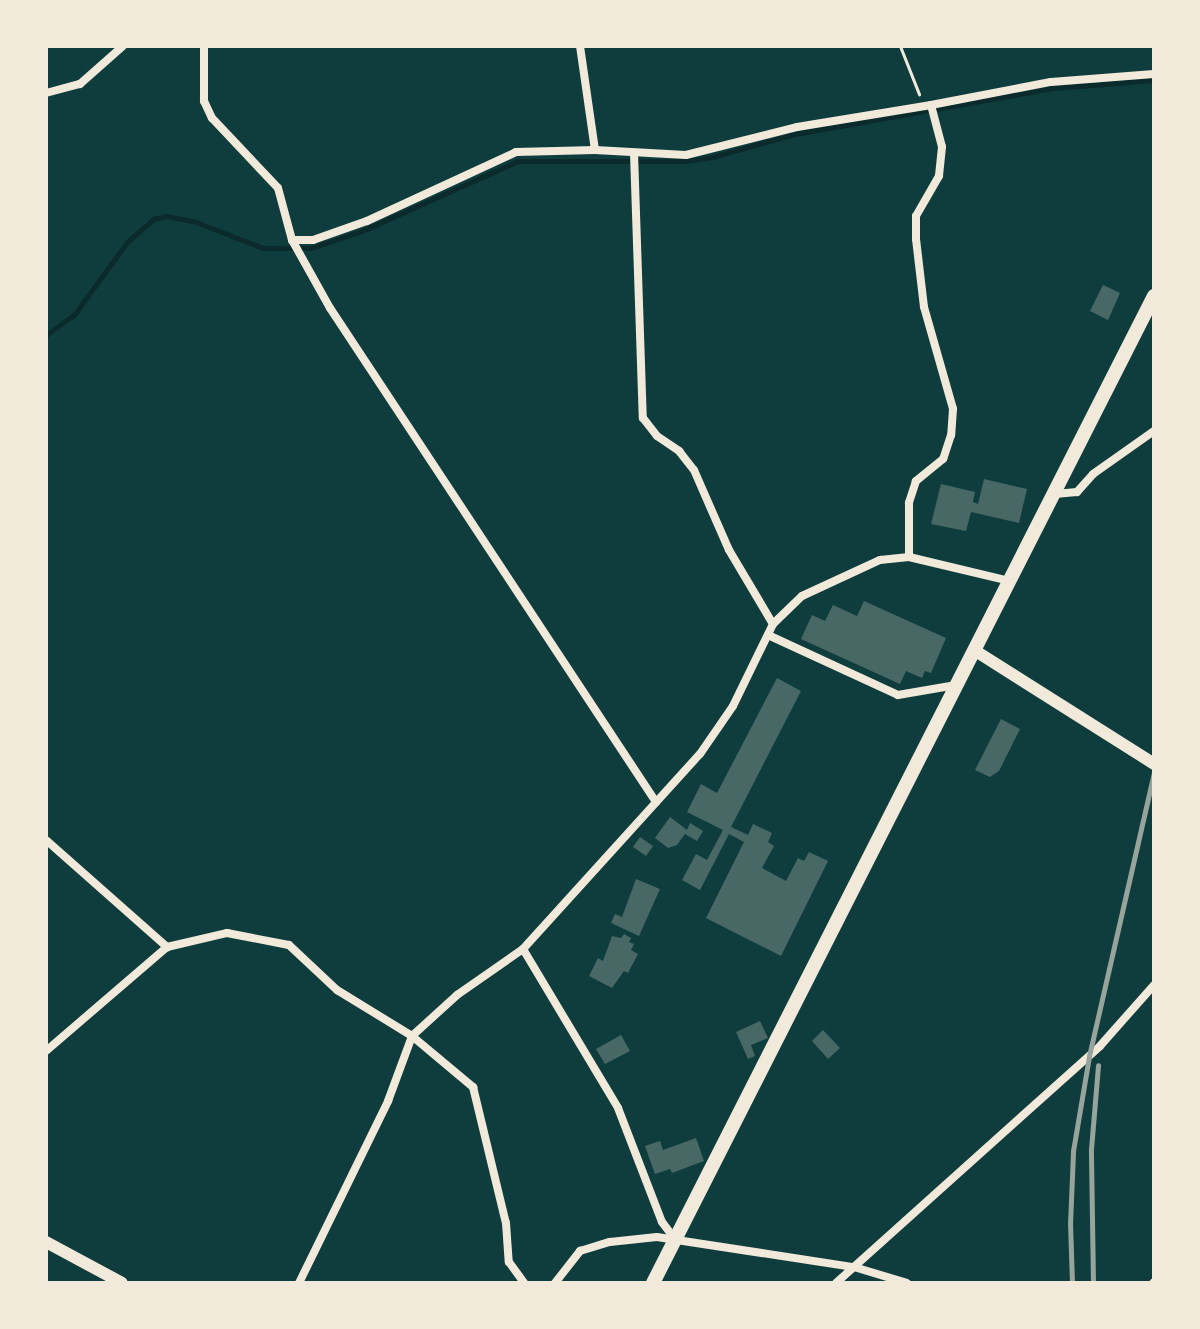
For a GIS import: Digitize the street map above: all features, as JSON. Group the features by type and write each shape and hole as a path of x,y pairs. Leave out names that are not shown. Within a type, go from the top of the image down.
{"main road":[{"path":"653,1283 1154,296"}],"street":[{"path":"46,93 80,84 123,46"},
{"path":"204,46 204,101 212,118 278,188 292,240 330,308 656,802"},
{"path":"580,46 595,150"},
{"path":"292,240 313,240 367,221 516,152 595,150 686,155 797,127 1051,82 1154,74"},
{"path":"909,557 909,503 916,481 943,459 951,435 953,409 924,307 916,239 916,216 939,176 942,147 926,106"},
{"path":"634,153 643,418 657,436 679,451 694,470 729,550 773,624"},
{"path":"1055,494 1077,492 1093,474 1154,431"},
{"path":"299,1283 388,1101 412,1036 457,995 523,949 700,754 733,706 773,624 802,596 880,560 909,557 1011,582"},
{"path":"768,635 898,695 956,685"},
{"path":"974,650 1154,764"},
{"path":"46,840 167,947"},
{"path":"46,1051 167,947 227,933 289,945 337,990 412,1036 473,1087 504,1209 509,1262 524,1283"},
{"path":"523,949 618,1108 662,1222 675,1240"},
{"path":"836,1283 1100,1046 1154,985"},
{"path":"555,1283 580,1251 610,1242 657,1237 854,1267 907,1283"},
{"path":"46,1242 122,1283"}],"path":[{"path":"900,46 926,106"}],"building":[{"path":"1103,285 1120,293 1108,320 1090,311"},
{"path":"984,479 1027,489 1019,523 971,512 966,531 931,524 941,484 975,492 973,502 978,504"},
{"path":"864,601 946,638 931,673 925,671 922,678 906,671 900,684 801,639 812,615 825,621 833,605 857,616"},
{"path":"777,678 801,691 731,827 748,835 753,824 772,833 768,842 774,846 762,868 786,881 798,858 804,861 809,852 828,861 781,956 706,918 744,842 729,834 700,890 682,880 696,854 707,860 723,830 687,812 701,784 717,793"},
{"path":"1001,719 1020,729 999,771 990,777 975,770"},
{"path":"670,817 687,830 690,823 703,831 697,841 685,834 677,845 668,848 655,838"},
{"path":"640,837 653,846 646,856 633,847"},
{"path":"636,879 660,889 639,936 611,923 615,914 622,917"},
{"path":"624,934 634,944 631,950 638,954 628,973 624,971 612,988 589,976 598,958 603,961 612,936 621,938"},
{"path":"760,1021 768,1038 751,1045 755,1056 748,1059 736,1032"},
{"path":"823,1030 840,1048 828,1059 812,1041"},
{"path":"621,1035 630,1051 605,1064 596,1049"},
{"path":"696,1138 704,1161 672,1173 670,1169 655,1174 645,1146 660,1141 663,1150"}],"waterway":[{"path":"46,335 74,315 127,242 153,219 166,216 196,222 263,248 311,248 362,231 518,161 684,161 712,157 795,134 1054,88 1154,80"}],"railway":[{"path":"1072,1283 1070,1224 1073,1151 1089,1056 1154,773"},
{"path":"1093,1283 1091,1149 1098,1065"}]}
